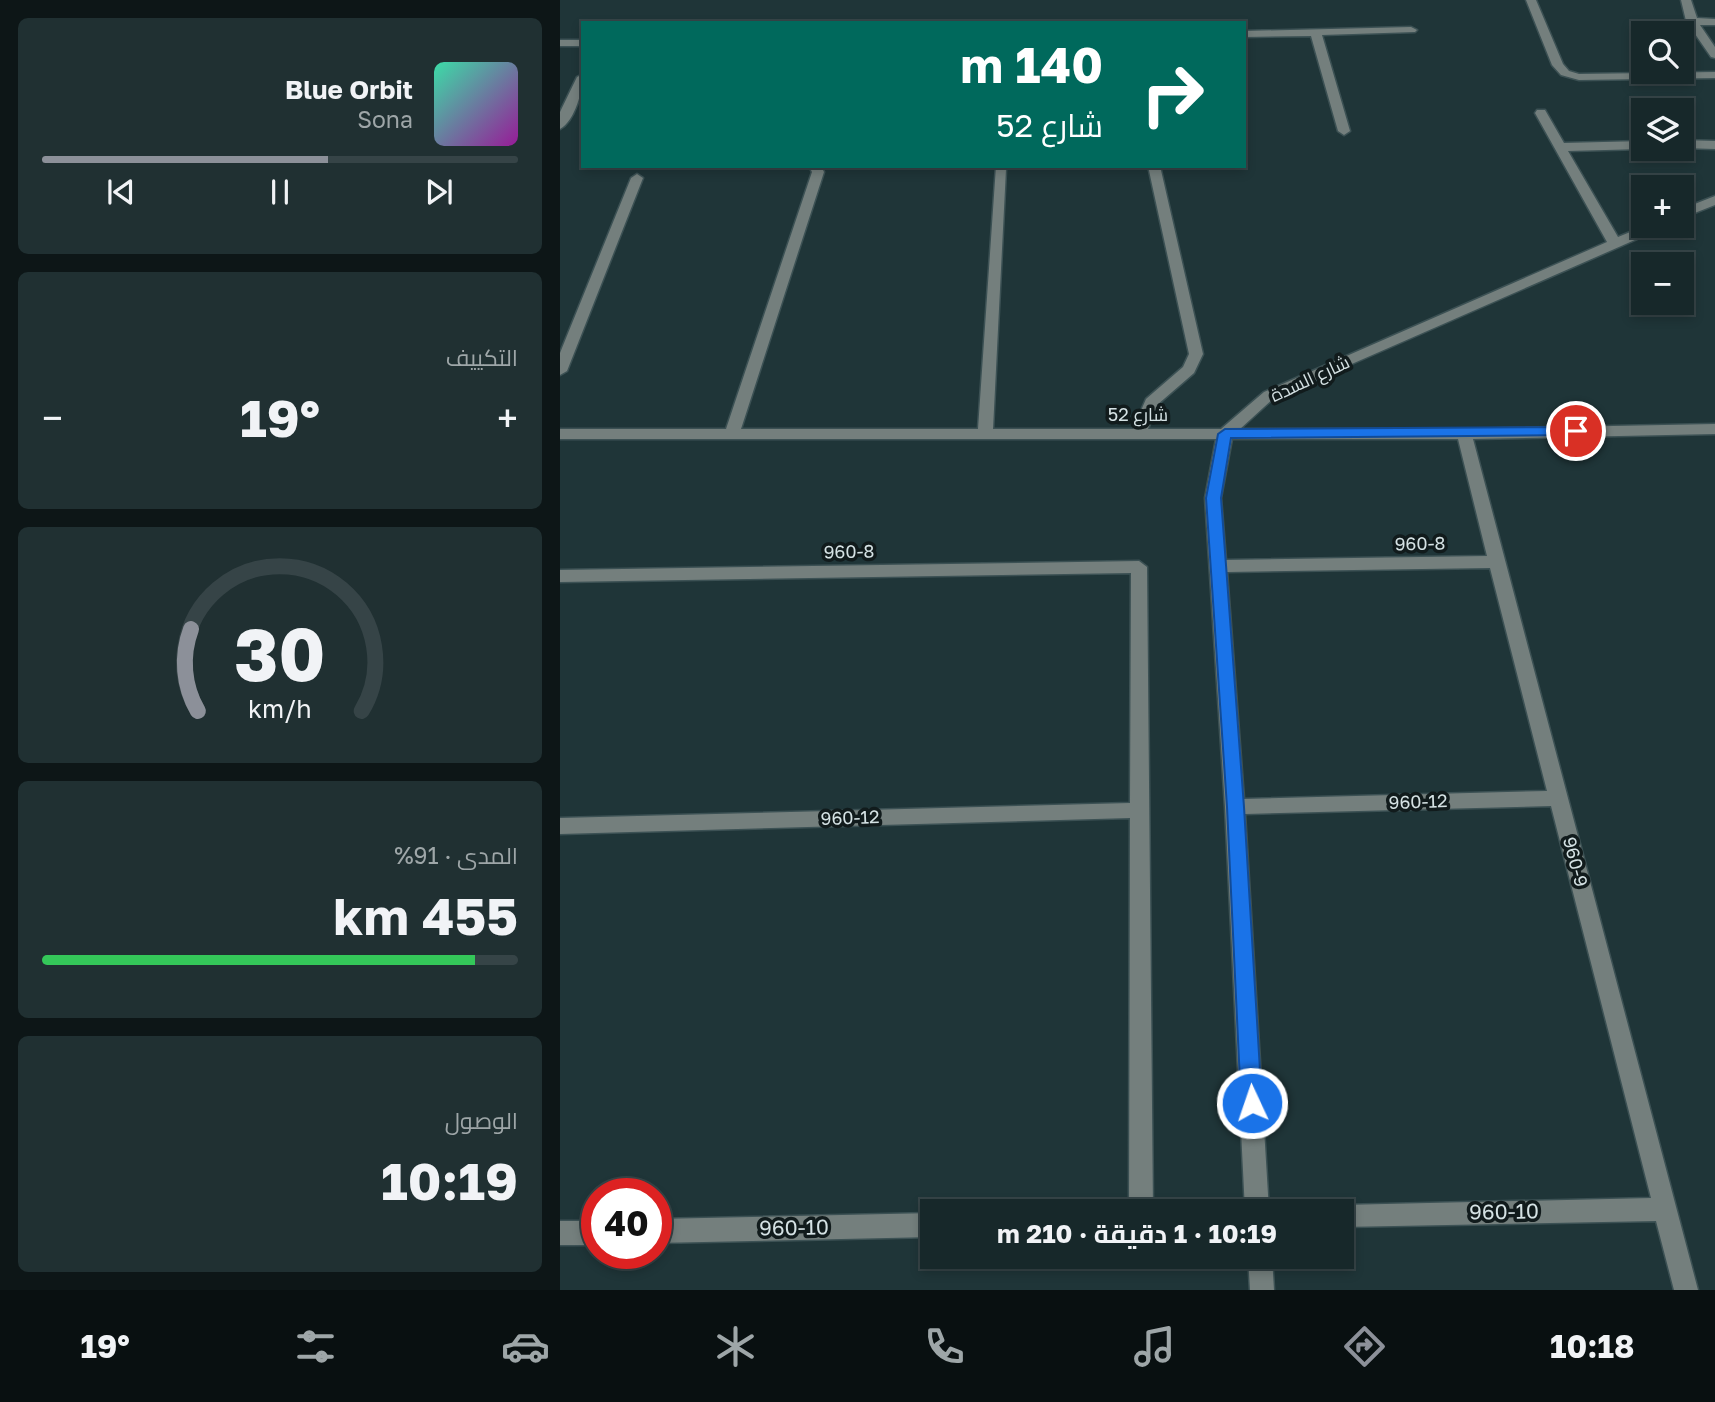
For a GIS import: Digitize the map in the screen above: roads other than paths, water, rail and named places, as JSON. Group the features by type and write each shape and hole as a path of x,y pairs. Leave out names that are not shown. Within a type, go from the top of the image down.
{"street":[{"path":"1531,0 1558,65 1566,73 1579,76 1715,75"},
{"path":"1686,0 1692,21"},
{"path":"1694,21 1715,22"},
{"path":"1694,24 1715,55"},
{"path":"1246,34 1411,30"},
{"path":"1316,33 1344,131"},
{"path":"560,44 581,43"},
{"path":"560,125 581,81"},
{"path":"1541,113 1615,243"},
{"path":"1560,147 1631,145"},
{"path":"1694,145 1715,145"},
{"path":"732,433 818,172 816,168"},
{"path":"1139,434 1149,403 1163,388 1186,376 1194,365 1196,354 1154,168"},
{"path":"985,434 1000,169"},
{"path":"560,371 637,178"},
{"path":"1694,209 1715,200"},
{"name":"شارع السدة","path":"1225,434 1269,395 1631,236"},
{"name":"شارع 52","path":"560,434 1464,434 1715,429"},
{"path":"1225,434 1213,498 1235,807 1256,1199"},
{"name":"960-9","path":"1464,434 1686,1290"},
{"name":"960-8","path":"1217,566 1497,562"},
{"name":"960-8","path":"560,576 1139,567 1140,810"},
{"name":"960-12","path":"1235,807 1559,798"},
{"path":"1140,810 1140,1199"},
{"name":"960-12","path":"560,827 1140,810"},
{"name":"960-10","path":"1354,1216 1665,1209"},
{"name":"960-10","path":"672,1231 920,1225"},
{"path":"560,1233 581,1233"},
{"path":"1261,1269 1262,1290"}]}
